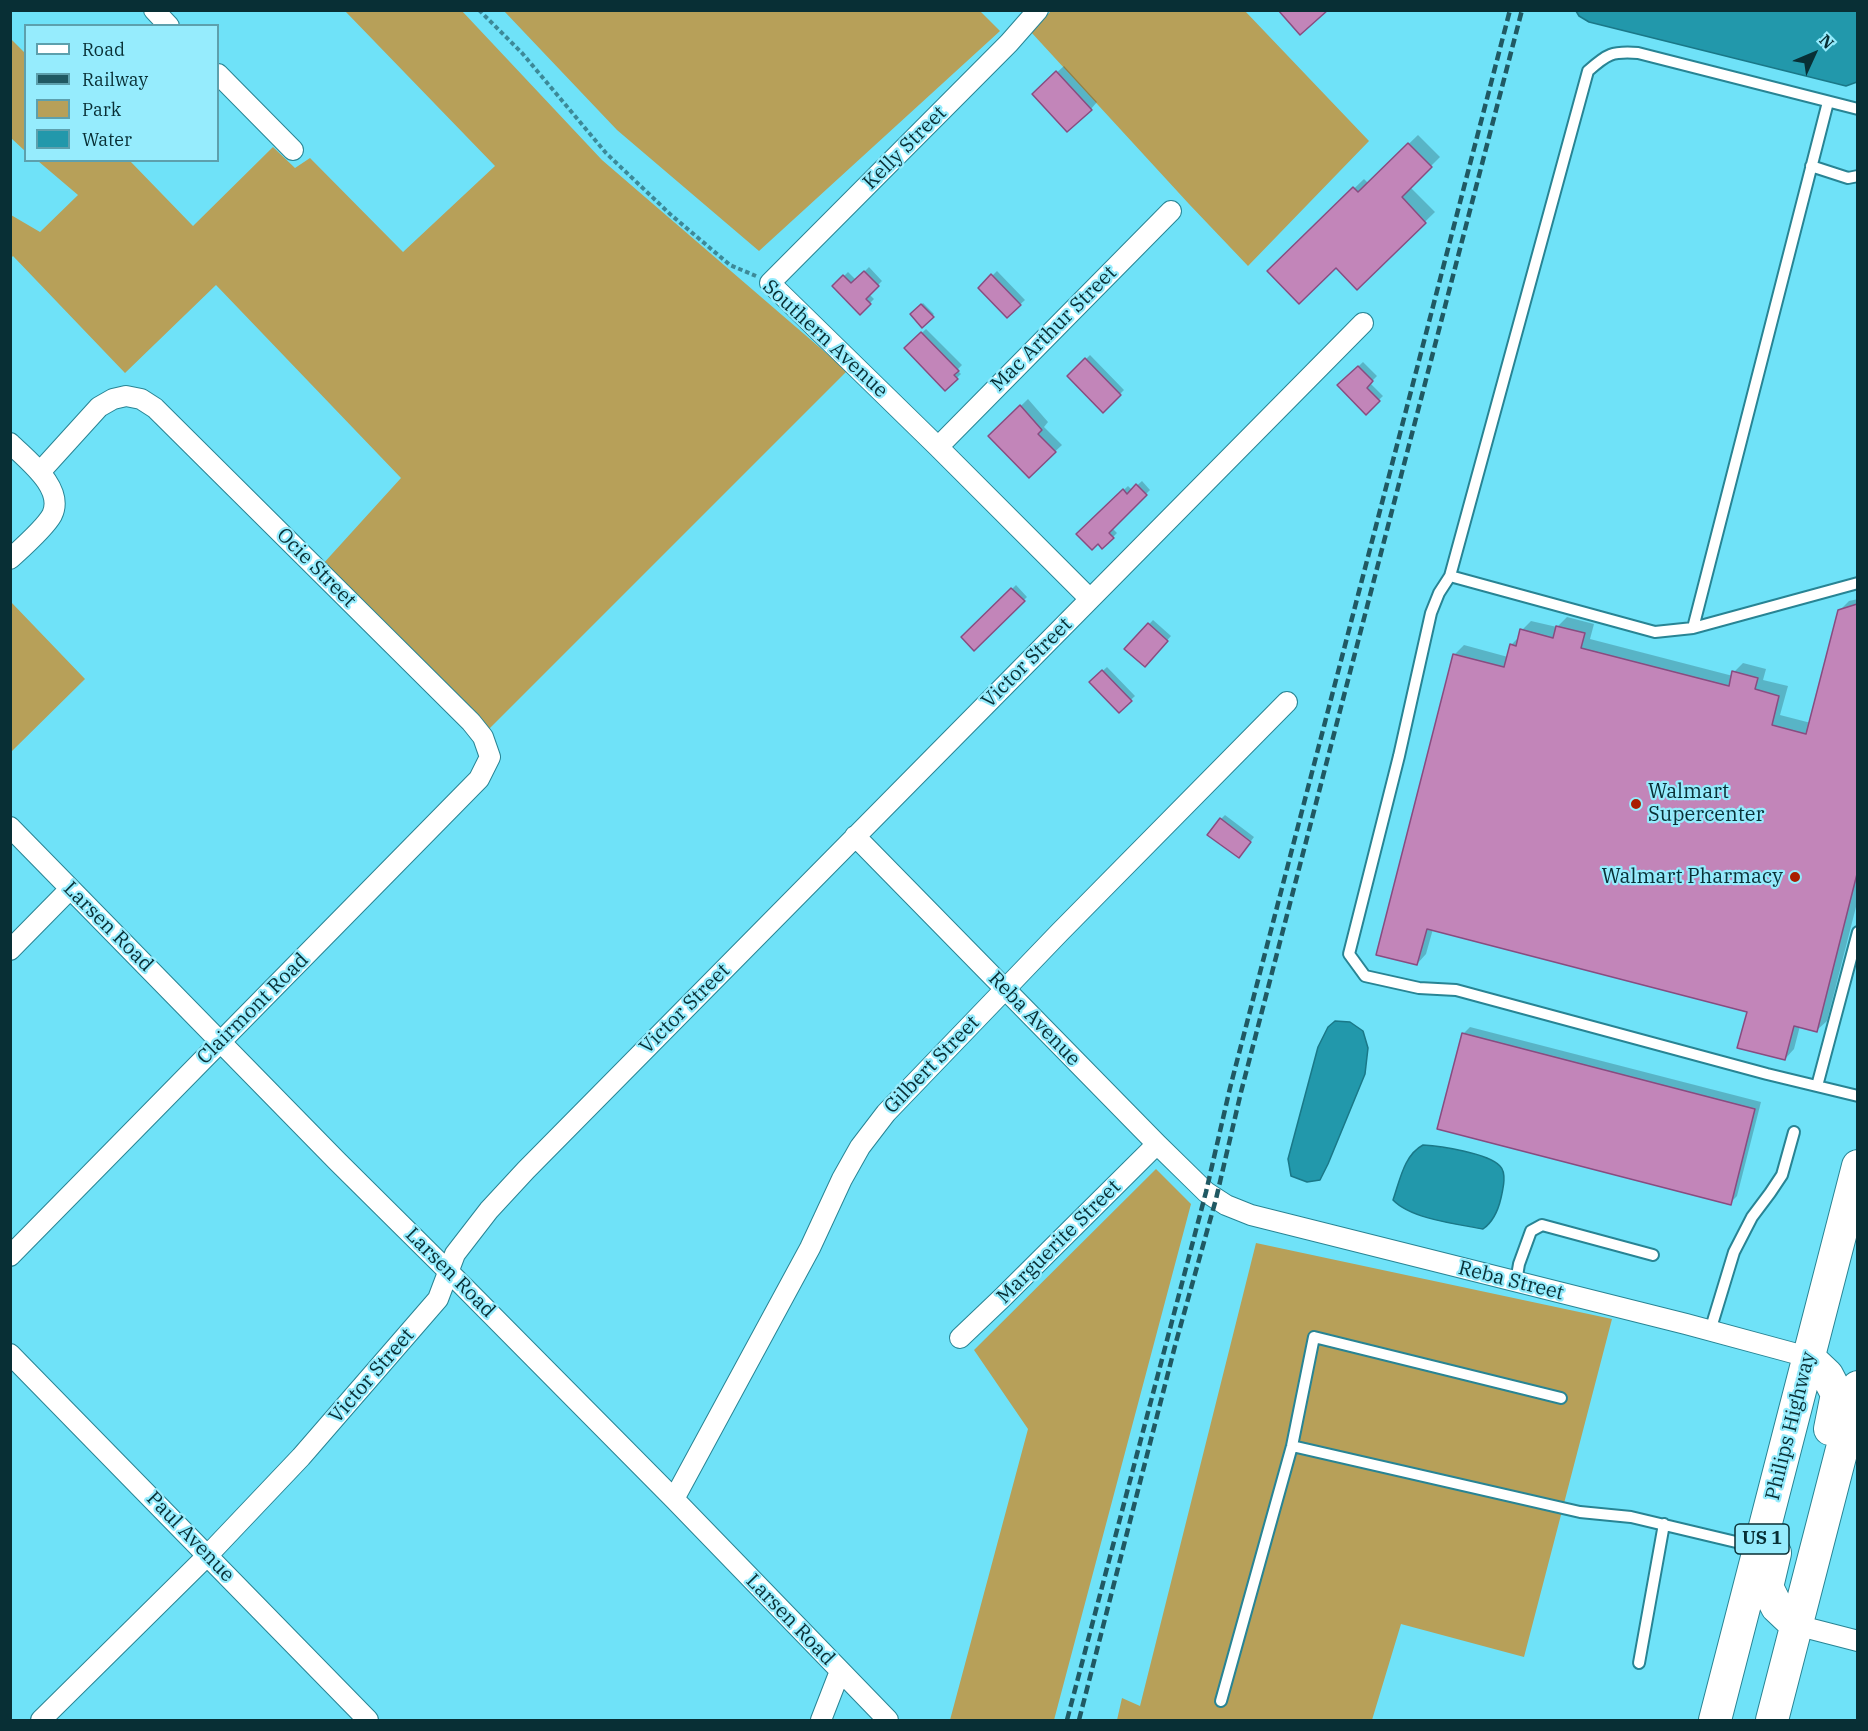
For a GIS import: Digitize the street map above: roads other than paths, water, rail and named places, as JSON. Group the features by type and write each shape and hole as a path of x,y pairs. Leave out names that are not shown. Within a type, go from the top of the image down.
{"main road":[{"name":"Philips Highway","path":"1715,1720 1857,1166"},
{"path":"1808,1357 1827,1375 1837,1394 1825,1454 1833,1481"},
{"name":"US 1","path":"1772,1720 1833,1481 1853,1422 1857,1387"},
{"path":"1772,1498 1781,1527 1767,1587 1777,1607 1796,1625"}],"street":[{"path":"154,10 167,24"},
{"name":"Kelly Street","path":"770,283 1009,43 1038,10"},
{"path":"219,75 293,150"},
{"name":"Mac Arthur Street","path":"938,447 1171,211"},
{"name":"Southern Avenue","path":"770,283 1090,599"},
{"name":"Victor Street","path":"40,1720 208,1555 301,1457 438,1299 455,1254 489,1209 518,1178 1363,323"},
{"name":"Ocie Street","path":"40,472 99,407 113,399 126,396 141,399 155,408 471,722 483,737 490,757"},
{"path":"10,443 40,472 54,495 52,515 10,559"},
{"name":"Gilbert Street","path":"674,1499 810,1248 842,1179 860,1147 885,1113 1287,702"},
{"name":"Clairmont Road","path":"10,1256 479,779 490,757"},
{"name":"Larsen Road","path":"10,827 337,1161 674,1499 888,1720"},
{"name":"Reba Avenue","path":"855,836 1157,1144 1216,1199"},
{"path":"10,950 70,889"},
{"name":"Marguerite Street","path":"960,1338 1157,1144"},
{"name":"Reba Street","path":"1216,1199 1251,1215 1808,1357"},
{"name":"Paul Avenue","path":"10,1354 208,1555 356,1717"},
{"path":"1796,1625 1857,1641"},
{"path":"821,1720 840,1671"}],"lane":[{"path":"1857,109 1638,53 1618,51 1601,59 1588,71 1450,576 1439,593 1431,613 1399,756 1349,954 1365,976 1419,988 1455,990 1857,1096"},
{"path":"1693,628 1828,102"},
{"path":"1810,166 1848,178 1857,176"},
{"path":"1450,576 1655,632 1693,628 1857,583"},
{"path":"1817,1086 1857,932"},
{"path":"1710,1331 1734,1252 1752,1217 1782,1174 1794,1132"},
{"path":"1516,1282 1531,1231 1542,1225 1653,1255"},
{"path":"1221,1701 1292,1446 1314,1337 1561,1398"},
{"path":"1292,1446 1580,1512 1631,1517 1760,1548"},
{"path":"1639,1663 1664,1524"}],"water":[{"path":"1576,11 1857,11 1857,82 1846,86 1589,22 1579,16"},
{"path":"1335,1021 1350,1022 1363,1031 1368,1048 1365,1074 1320,1180 1307,1182 1291,1176 1288,1159 1318,1047 1328,1027"},
{"path":"1423,1145 1475,1154 1494,1161 1500,1166 1504,1177 1500,1203 1497,1212 1487,1226 1483,1229 1448,1223 1411,1212 1393,1200 1407,1162 1411,1155"}],"railway":[{"path":"1067,1720 1206,1192 1230,1088 1510,10"},
{"path":"1079,1720 1176,1342 1216,1199 1241,1092 1522,10"}],"place":[{"name":"Walmart Supercenter","path":"1636,804"},
{"name":"Walmart Pharmacy","path":"1795,877"}]}
